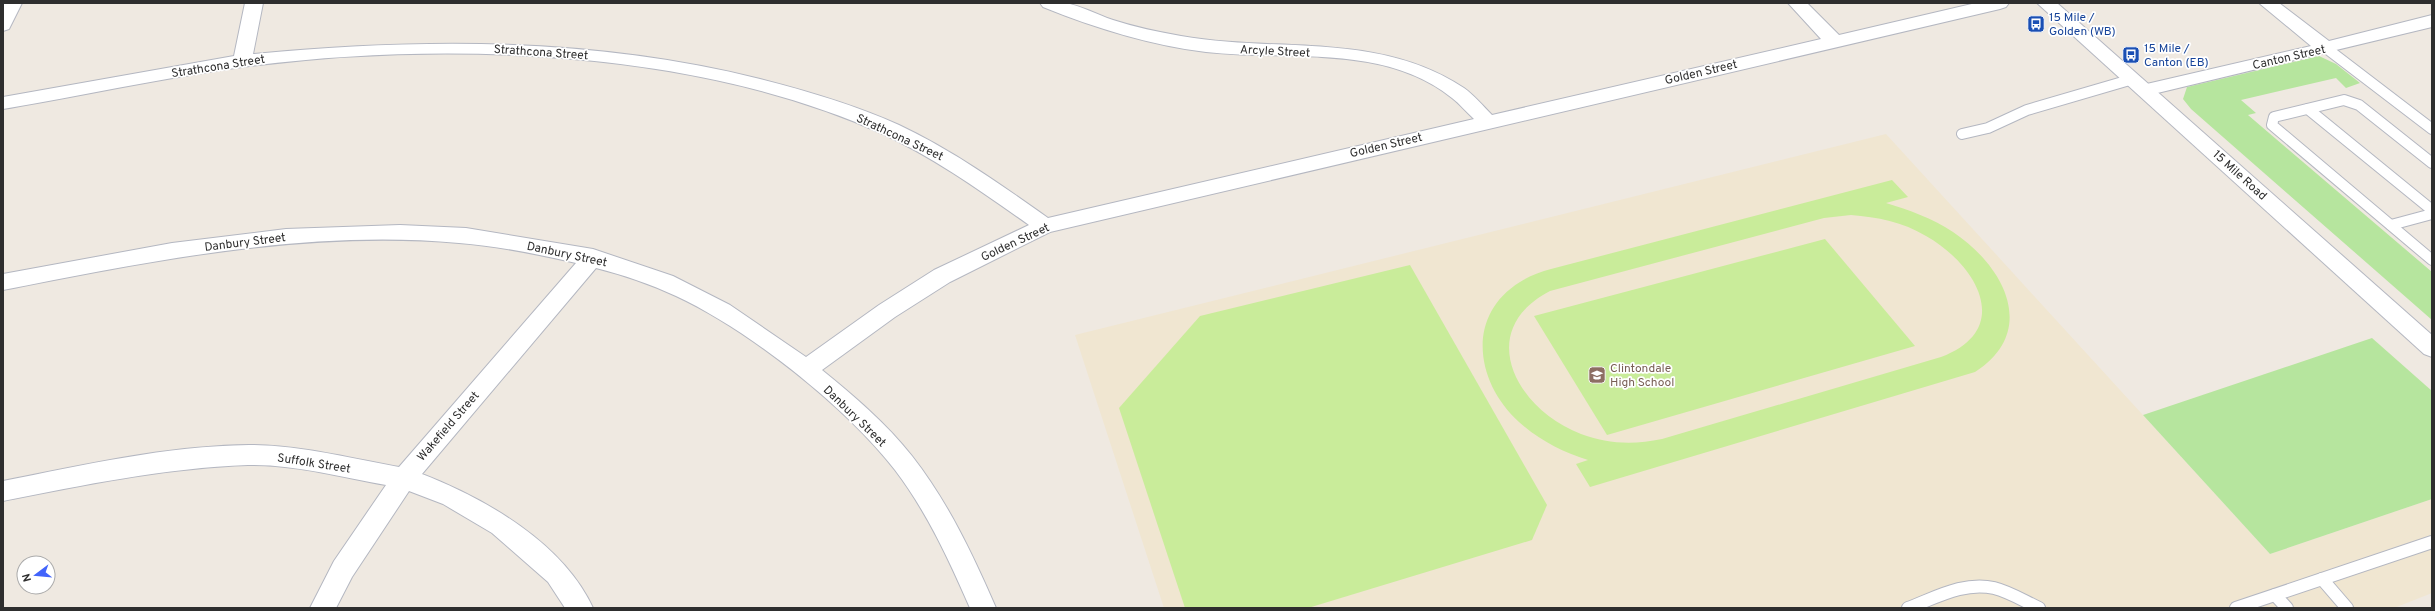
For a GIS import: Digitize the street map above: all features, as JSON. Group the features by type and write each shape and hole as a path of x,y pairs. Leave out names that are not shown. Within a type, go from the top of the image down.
{"street":[{"path":"3,25 13,3"},
{"path":"242,61 254,3"},
{"name":"Arcyle Street","path":"1049,3 1104,23 1171,41 1239,49 1372,57 1403,63 1434,76 1456,91 1487,121"},
{"path":"1797,3 1834,41"},
{"name":"Golden Street","path":"806,369 887,311 942,276 1045,226 1487,121 2000,3"},
{"name":"15 Mile Road","path":"2046,3 2139,84 2432,348"},
{"path":"2268,3 2326,48"},
{"name":"Canton Street","path":"2139,84 2326,48 2432,21"},
{"name":"Strathcona Street","path":"3,103 242,61 323,53 468,48 563,52 697,71 796,96 868,120 964,169 1045,226"},
{"name":"Danbury Street","path":"3,282 108,262 204,247 328,233 370,232 461,235 593,257 638,272 684,290 737,320 806,369 859,416 902,463 937,513 966,567 983,608"},
{"name":"Wakefield Street","path":"323,608 343,569 404,478 593,257"},
{"name":"Suffolk Street","path":"3,491 138,464 249,455 288,458 404,478 452,497 502,525 557,574 580,608"}],"lane":[{"path":"2326,48 2432,129"},
{"path":"1962,134 1988,128 2027,110 2139,84"},
{"path":"2432,163 2359,105 2350,101 2344,100 2274,117 2272,120 2272,125 2432,260"},
{"path":"2308,109 2432,210"},
{"path":"2391,225 2432,214"},
{"path":"2236,608 2432,542"},
{"path":"2322,579 2347,608"},
{"path":"1908,608 1966,587 1980,586 1995,588 2039,608"},
{"path":"2275,595 2287,608"}],"shaded area":[{"name":"Clintondale High School","path":"1886,134 2270,554 2432,499 2432,593 2394,608 1164,608 1075,335"}],"green space":[{"path":"2319,56 2336,64 2360,83 2346,88 2336,78 2241,100 2256,113 2248,115 2432,272 2432,320 2191,109 2183,99 2187,87"},
{"path":"1892,180 1908,197 1886,203 1937,223 1953,232 1971,246 1987,262 1999,280 2007,299 2010,319 2006,338 1995,356 1975,372 1590,487 1576,464 1588,460 1551,445 1519,422 1504,406 1493,388 1486,370 1483,350 1484,331 1491,313 1502,296 1520,282 1535,274","holes":["1851,215 1890,221 1917,231 1944,248 1960,263 1972,279 1980,296 1982,314 1977,330 1964,345 1941,357 1662,439 1631,443 1601,440 1581,434 1558,423 1538,407 1523,389 1513,368 1509,347 1513,327 1527,308 1550,291 1824,218"]},
{"path":"1825,239 1915,346 1607,435 1534,316"},
{"path":"1410,265 1547,505 1532,540 1308,608 1185,608 1119,408 1200,316"},
{"path":"2372,338 2432,391 2432,499 2270,554 2143,415"}],"place":[{"name":"15 Mile / Golden (WB)","path":"2036,24"},
{"name":"15 Mile / Canton (EB)","path":"2131,55"},
{"name":"Clintondale High School","path":"1597,375"}]}
